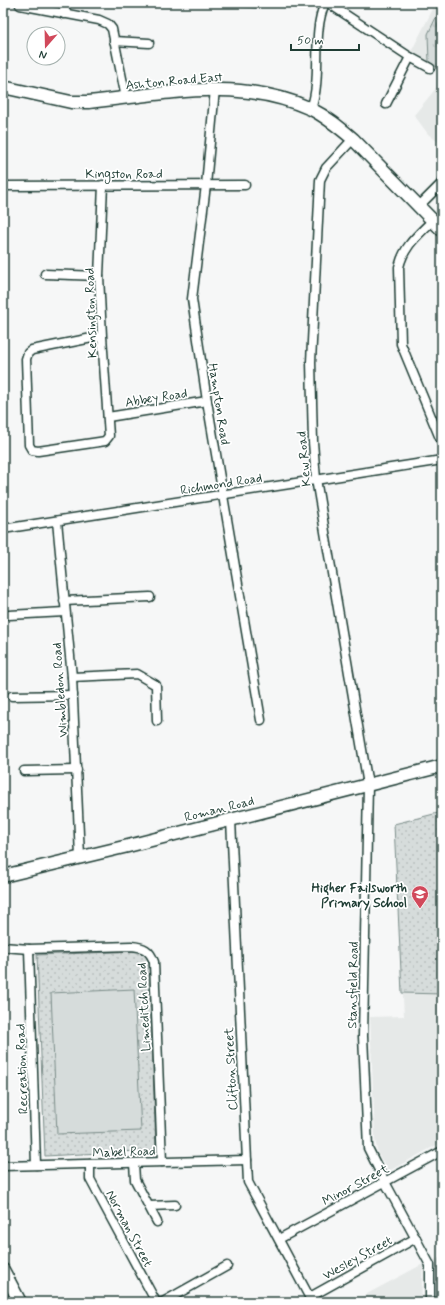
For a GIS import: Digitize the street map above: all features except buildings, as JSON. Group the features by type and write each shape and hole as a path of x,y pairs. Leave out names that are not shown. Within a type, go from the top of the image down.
{"street":[{"path":"64,14 66,3"},
{"path":"312,110 318,66 319,21 327,3 410,57 430,68"},
{"path":"20,5 105,22 112,30 126,98"},
{"path":"114,42 149,43"},
{"path":"386,104 410,57"},
{"name":"Ashton Road East","path":"3,86 71,102 215,89 261,93 312,110 331,121 353,139 442,230"},
{"name":"Hampton Road","path":"215,89 206,185 192,299 207,401 261,720"},
{"name":"Kew Road","path":"353,139 323,172 319,188 312,362 313,442 316,480 368,785"},
{"path":"418,207 442,183"},
{"name":"Kensington Road","path":"102,336 32,350 28,354 26,360 29,445 32,450 38,451 99,442 108,438 110,432 102,336 99,276 103,185"},
{"name":"Kingston Road","path":"3,186 245,185"},
{"path":"432,221 411,242 403,252 401,258 399,267 401,344 442,444"},
{"path":"45,274 99,276"},
{"name":"Abbey Road","path":"108,417 207,401"},
{"name":"Richmond Road","path":"3,529 442,460"},
{"name":"Wimbledon Road","path":"57,521 72,677 80,857"},
{"path":"64,601 150,597"},
{"path":"8,615 65,612"},
{"path":"72,677 137,674 156,685 157,721"},
{"path":"12,696 73,695"},
{"name":"Roman Road","path":"3,876 442,766"},
{"path":"24,771 77,770"},
{"name":"Stansfield Road","path":"368,785 363,982 366,1112 369,1152 430,1265 430,1302"},
{"name":"Clifton Street","path":"231,820 248,1182 311,1300"},
{"name":"Limeditch Road","path":"3,946 29,949 131,946 146,949 151,954 154,962 162,1162"},
{"name":"Recreation Road","path":"29,949 36,1165"},
{"name":"Minor Street","path":"279,1239 442,1150"},
{"name":"Mabel Road","path":"3,1166 247,1160"},
{"path":"134,1163 135,1180 157,1222"},
{"name":"Norman Street","path":"90,1164 90,1178 156,1302"},
{"path":"149,1206 175,1205"},
{"name":"Wesley Street","path":"311,1300 416,1238"},
{"path":"163,1302 227,1266"},
{"path":"3,1270 20,1302"}],"shaded area":[{"path":"436,3 442,3 442,70 411,52"},
{"path":"442,81 442,145 428,134 414,115"},
{"name":"Higher Failsworth Primary School","path":"442,812 442,1142 389,1171 378,1154 375,1140 370,1017 404,1016 394,824"},
{"path":"442,1257 442,1295 439,1297 432,1296 432,1261"},
{"path":"423,1264 421,1302 352,1302"},
{"path":"3,1284 13,1302 3,1302"}],"green space":[{"path":"201,3 257,3 256,8"},
{"path":"442,5 442,16 438,25 442,70 429,62 428,34"},
{"path":"442,812 442,994 402,993 394,824"},
{"path":"139,951 145,955 149,962 156,1150 45,1156 37,955"},
{"path":"134,989 141,1131 57,1134 51,993"}],"place":[{"name":"Higher Failsworth Primary School","path":"420,909"}]}
